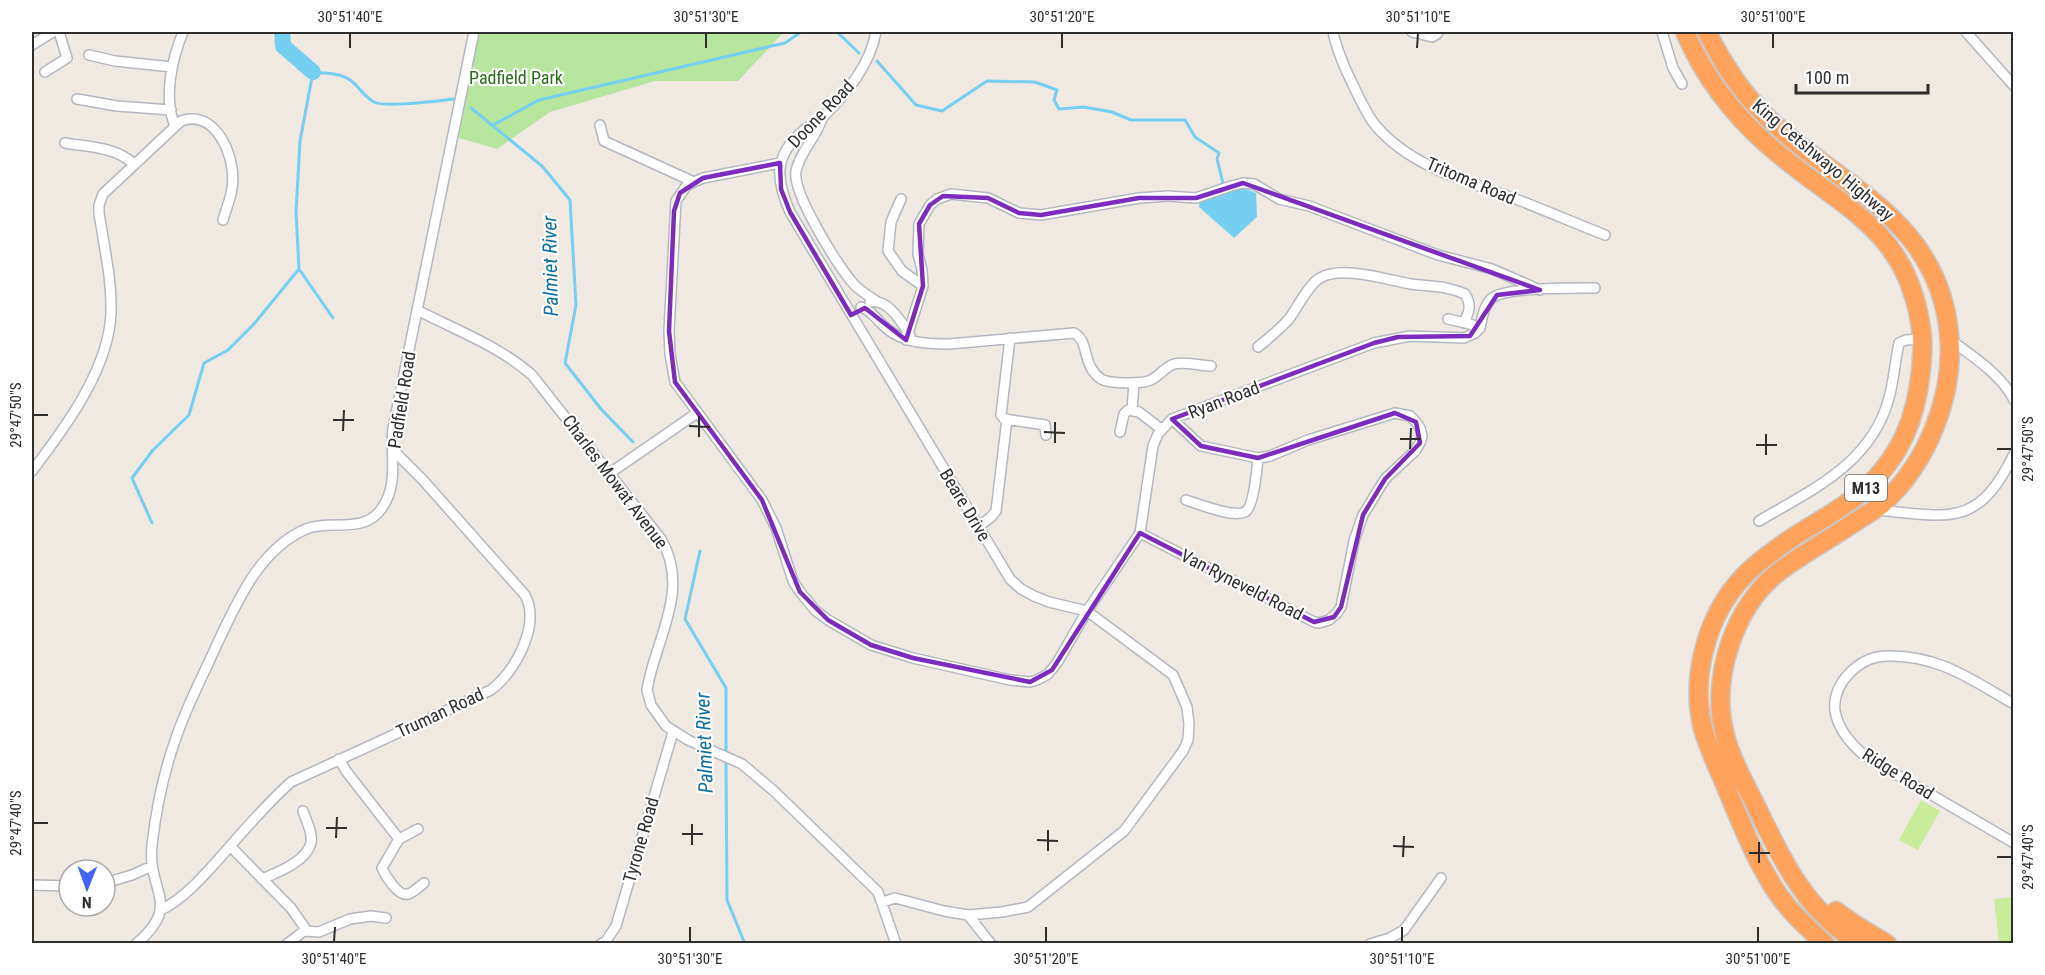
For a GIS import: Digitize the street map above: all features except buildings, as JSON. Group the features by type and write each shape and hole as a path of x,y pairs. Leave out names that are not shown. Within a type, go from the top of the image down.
{"highway":[{"name":"King Cetshwayo Highway","path":"1685,32 1705,70 1728,103 1747,124 1769,146 1866,220 1890,248 1908,278 1916,301 1923,339 1919,391 1914,410 1908,431 1888,465 1861,492 1839,509 1777,548 1744,576 1722,606 1712,626 1701,670 1703,729 1730,796 1765,872 1777,892 1803,923 1825,944"},
{"name":"King Cetshwayo Highway","path":"1707,32 1729,70 1762,112 1800,145 1884,209 1916,245 1935,281 1946,318 1949,339 1946,386 1932,433 1914,466 1891,495 1874,510 1770,578 1748,608 1730,643 1720,698 1725,736 1743,779 1791,876 1808,899 1829,921 1860,944"},
{"path":"1779,852 1824,901 1854,924 1887,944"}],"street":[{"path":"32,45 53,32"},
{"path":"45,72 67,58 59,32"},
{"path":"175,126 171,110 172,67 183,32"},
{"name":"Padfield Road","path":"161,910 161,901 152,866 155,832 175,740 245,588 266,559 300,532 315,527 343,526 361,522 380,512 388,498 393,482 393,428 474,32"},
{"name":"Doone Road","path":"780,163 786,148 796,136 822,118 862,70 869,57 876,32"},
{"name":"Tritoma Road","path":"1333,32 1339,53 1361,102 1385,135 1434,168 1458,180 1605,235"},
{"path":"1412,32 1437,34"},
{"path":"1662,32 1673,68 1682,84"},
{"path":"1966,32 2013,86"},
{"path":"89,55 115,61 172,67"},
{"path":"77,99 117,106 171,110"},
{"path":"822,118 819,130 798,163 796,181 807,208 850,280 888,308 909,338"},
{"path":"32,471 87,390 98,367 109,334 111,292 99,213 100,199 175,126 187,119 206,123 215,130 224,142 229,155 233,182 223,220"},
{"path":"600,125 604,141 694,182"},
{"path":"65,143 117,152 126,156 134,164"},
{"path":"780,163 703,178 687,185 680,193 674,211 670,354 675,382 762,500 776,528 793,581 800,592 828,620 871,645 913,658 1010,680 1030,682 1052,670 1087,611 1173,675 1186,707 1189,724 1188,740 1179,758 1130,824 1114,841 1028,907 968,915 894,898 882,902"},
{"name":"Beare Drive","path":"780,163 781,189 790,212 1010,579 1022,589 1049,602 1087,611"},
{"path":"909,338 923,286 918,254 919,224 930,205 943,196 964,194 988,198 1019,213 1041,215 1139,198 1168,196 1196,198 1243,183 1254,184 1279,199 1309,206 1438,255 1492,269 1540,290"},
{"path":"901,199 891,222 888,251 902,271 923,286"},
{"path":"1258,347 1289,319 1320,277 1339,273 1374,276 1455,289 1466,294 1469,302 1469,311 1464,322"},
{"path":"1448,320 1464,322 1480,328 1488,302 1497,295 1540,290 1595,288"},
{"path":"851,315 861,307 876,301"},
{"path":"861,307 869,310 886,329 909,338 949,344 1074,333 1081,339 1086,360 1099,378 1105,381 1134,383 1151,380 1176,363 1211,366"},
{"name":"Charles Mowat Avenue","path":"417,310 482,342 518,363 542,386 661,539 669,552 673,566 672,597 647,690 651,705 658,717 673,732 703,748 742,764 775,792 878,892 896,944"},
{"name":"Ryan Road","path":"1087,611 1140,533 1149,459 1161,429 1172,420 1374,343 1410,336 1464,338 1480,328"},
{"path":"1010,338 1000,412 1002,417 1007,419 1044,424 1046,435"},
{"path":"1759,521 1826,482 1854,460 1868,443 1889,398 1899,343 1906,340 1923,339"},
{"path":"1949,339 1998,379 2013,400"},
{"path":"1132,410 1134,383"},
{"path":"1120,432 1124,414 1132,410 1161,429"},
{"path":"610,472 698,413"},
{"name":"Van Ryneveld Road","path":"1140,533 1314,622 1329,620 1341,607 1354,541 1363,515 1386,479 1415,451 1422,436 1420,428 1410,416 1395,413 1308,440 1270,456 1258,458"},
{"path":"978,527 992,517 996,511 1007,419"},
{"path":"1172,420 1201,446 1258,458 1249,508 1245,512 1231,513 1186,500"},
{"name":"Truman Road","path":"161,910 177,902 194,886 291,782 490,690 508,674 531,625 531,610 525,595 423,479 393,450"},
{"path":"1874,510 1939,514 1968,511 1989,495 2013,454"},
{"name":"Ridge Road","path":"2013,705 1948,666 1926,660 1885,656 1863,663 1848,674 1837,696 1835,712 1844,732 1865,756 2013,843"},
{"name":"Tyrone Road","path":"605,943 616,926 673,732"},
{"path":"339,759 345,771 399,839"},
{"path":"262,879 286,868 308,849 311,837 303,811"},
{"path":"418,829 399,839 382,866 383,871 403,894 408,894 424,883"},
{"path":"230,846 291,908 307,931"},
{"path":"117,879 152,866"},
{"path":"1370,944 1390,939 1404,930 1441,878"},
{"path":"32,885 57,886"},
{"path":"136,944 152,928 161,910"},
{"path":"968,915 991,944"},
{"path":"287,944 301,933 319,932 350,919 378,916 386,918"}],"highlighted area":[{"path":"780,163 781,189 790,212 851,315 865,308 906,340 923,286 919,224 930,205 943,196 988,198 1019,213 1041,215 1139,198 1196,198 1243,183 1540,290 1497,295 1470,336 1398,337 1374,343 1172,419 1201,446 1258,458 1395,413 1416,422 1420,443 1385,479 1363,515 1341,607 1334,617 1314,622 1140,533 1052,670 1030,682 913,658 871,645 828,620 800,592 762,500 675,382 669,331 674,211 680,193 703,178"}],"green space":[{"name":"Padfield Park","path":"479,32 784,32 738,81 655,81 550,112 497,149 459,138 459,124"},
{"path":"1921,800 1940,811 1918,850 1899,840"},
{"path":"2013,897 2013,943 1999,943 1994,899"}],"water":[{"path":"1234,189 1246,189 1256,193 1257,217 1234,238 1199,207 1200,200"}],"waterway":[{"name":"Palmiet River","path":"282,32 283,46 313,72"},
{"path":"493,125 539,100 785,43 801,32"},
{"path":"837,32 859,53"},
{"path":"877,61 916,105 942,111 987,81 1035,82 1057,90 1054,100 1059,109 1084,107 1112,112 1131,120 1185,120 1195,137 1219,153 1217,159 1223,183"},
{"path":"152,523 132,478 153,450 189,415 204,363 228,350 253,325 299,269 296,212 300,141 313,72 342,76 353,82 370,100 380,104 412,104 454,99"},
{"name":"Palmiet River","path":"471,108 542,166 570,200 576,305 565,363 601,409 633,442"},
{"path":"299,269 333,318"},
{"name":"Palmiet River","path":"700,551 685,619 726,688 726,754"},
{"name":"Palmiet River","path":"726,760 727,900 745,944"}]}
